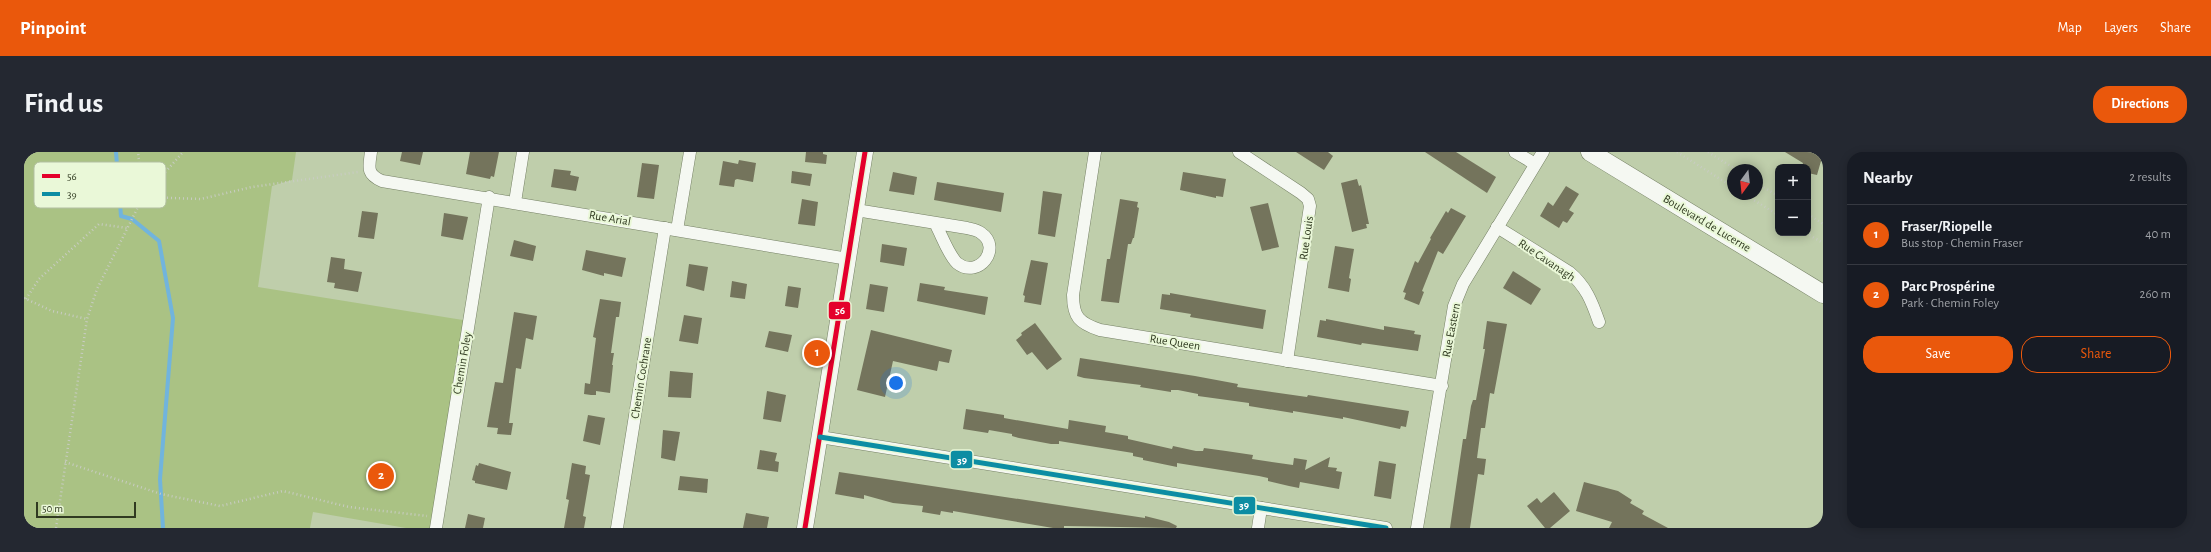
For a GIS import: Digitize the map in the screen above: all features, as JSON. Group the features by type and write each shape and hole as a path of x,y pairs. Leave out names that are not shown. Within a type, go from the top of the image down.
{"main road":[{"name":"Boulevard de Lucerne","path":"1590,152 1823,294"}],"street":[{"path":"371,152 371,174"},
{"path":"515,202 524,152"},
{"name":"Chemin Cochrane","path":"617,528 671,229 690,152"},
{"path":"804,528 866,152"},
{"name":"Rue Queen","path":"1095,152 1073,294 1076,315 1082,323 1100,330 1442,386"},
{"name":"Rue Louis","path":"1239,152 1301,193 1308,199 1310,206 1287,360"},
{"path":"1515,152 1535,164"},
{"name":"Rue Eastern","path":"1417,528 1442,386 1452,318 1458,295 1497,227 1543,152"},
{"name":"Rue Arial","path":"371,174 382,180 848,259"},
{"name":"Chemin Foley","path":"437,522 489,197"},
{"path":"856,210 936,225 967,228 981,233 989,244 989,252 986,261 980,266 972,268 957,262 936,225"},
{"name":"Rue Cavanagh","path":"1497,227 1569,272 1579,280 1592,301 1599,322"},
{"path":"820,437 1386,528"},
{"path":"1258,528 1261,508"}],"path":[{"path":"138,152 139,162"},
{"path":"166,171 183,152"},
{"path":"1677,152 1727,183"},
{"path":"1708,152 1727,164"},
{"path":"166,198 201,200 252,187 371,174"},
{"path":"1763,187 1775,194"},
{"path":"1754,200 1775,213"},
{"path":"56,528 87,319 97,289 137,208"},
{"path":"1811,216 1823,224"},
{"path":"87,319 52,311 25,298 39,279 99,224 127,228"},
{"path":"1811,236 1823,243"},
{"path":"65,462 161,494 220,506 282,491 349,507 437,522"}],"green space":[{"path":"24,152 296,152 292,180 272,186 258,287 469,321 436,528 406,528 313,512 310,528 24,528"}],"building":[{"path":"402,152 423,152 420,165 400,161"},
{"path":"470,152 499,152 494,177 491,176 490,179 466,174"},
{"path":"806,152 823,152 823,154 827,155 826,164 805,162"},
{"path":"1296,152 1328,152 1333,156 1324,170"},
{"path":"1425,152 1456,152 1496,177 1487,193"},
{"path":"1785,152 1815,152 1823,154 1817,175 1811,174 1811,164 1803,163"},
{"path":"739,160 756,163 753,182 737,179 735,180 734,187 719,185 723,161 738,164"},
{"path":"642,163 659,165 654,199 637,197"},
{"path":"554,169 571,171 570,175 579,177 576,191 551,187"},
{"path":"792,171 812,174 810,186 791,183"},
{"path":"893,172 917,177 914,195 889,191"},
{"path":"1183,172 1226,179 1223,197 1216,196 1216,198 1180,190"},
{"path":"1357,179 1359,186 1361,185 1369,224 1366,224 1367,228 1352,232 1341,183"},
{"path":"937,182 1004,193 1001,212 934,200"},
{"path":"1566,186 1579,194 1569,210 1574,213 1567,223 1563,221 1559,228 1540,216 1548,202 1553,206"},
{"path":"1043,191 1062,194 1055,237 1038,234"},
{"path":"802,199 818,202 815,226 798,224"},
{"path":"1120,199 1138,202 1137,207 1139,208 1134,238 1131,244 1128,244 1119,303 1101,301 1107,259 1110,259"},
{"path":"1268,203 1279,247 1262,251 1250,207"},
{"path":"1451,208 1466,216 1443,254 1438,251 1422,291 1424,292 1419,305 1404,299 1406,293 1403,292 1415,261 1418,263 1431,239 1430,238 1446,211 1448,213"},
{"path":"362,211 378,213 374,239 358,237"},
{"path":"444,213 468,217 463,240 441,236"},
{"path":"514,240 536,246 533,261 510,256"},
{"path":"882,244 907,248 904,266 880,262"},
{"path":"1335,246 1354,249 1349,278 1351,279 1349,292 1328,288"},
{"path":"586,250 626,258 622,277 604,273 604,276 582,270"},
{"path":"331,257 345,259 344,269 362,272 358,292 334,288 335,283 327,282"},
{"path":"1031,260 1048,263 1041,305 1024,302 1025,296 1023,295"},
{"path":"689,264 708,267 704,291 686,286"},
{"path":"1513,271 1541,289 1531,305 1503,288"},
{"path":"732,281 747,284 745,299 730,297"},
{"path":"920,283 945,287 944,290 988,297 985,315 917,301"},
{"path":"870,284 888,287 884,312 866,309"},
{"path":"788,286 801,288 798,308 785,306"},
{"path":"1170,293 1266,310 1263,329 1190,317 1191,314 1160,309 1162,294 1170,295"},
{"path":"600,299 621,302 619,317 616,317 611,353 614,353 610,393 596,391 596,395 591,395 584,394 585,383 590,384 596,338 593,337"},
{"path":"514,312 537,316 533,340 526,338 521,369 516,368 509,423 513,423 511,435 497,434 498,428 487,427 495,382 503,383"},
{"path":"684,315 702,318 698,344 679,341"},
{"path":"1326,319 1384,330 1384,326 1415,331 1414,334 1421,335 1418,351 1362,343 1361,345 1317,337 1320,320 1326,321"},
{"path":"1487,321 1507,324 1494,394 1490,393 1485,428 1481,428 1477,458 1486,459 1484,475 1478,474 1470,528 1450,528 1463,439 1466,439 1473,400 1476,400 1485,349 1483,349"},
{"path":"1035,323 1062,359 1047,370 1032,352 1027,355 1016,340 1022,335 1021,333"},
{"path":"871,330 952,350 949,363 939,361 937,371 893,361 885,397 857,390"},
{"path":"769,331 792,335 788,352 765,347"},
{"path":"1080,358 1195,376 1238,384 1237,387 1307,397 1308,395 1409,411 1406,427 1401,426 1400,429 1343,417 1343,419 1249,406 1249,403 1198,396 1198,394 1178,390 1171,390 1171,392 1140,387 1141,385 1084,378 1077,376"},
{"path":"670,371 693,373 691,398 668,397"},
{"path":"767,391 786,395 781,422 763,419"},
{"path":"966,409 1004,415 1004,418 1068,429 1069,420 1106,426 1105,432 1128,436 1128,439 1172,449 1173,446 1203,451 1204,448 1253,455 1252,459 1293,465 1294,458 1307,460 1305,470 1330,457 1328,467 1337,468 1336,471 1342,472 1339,489 1300,482 1299,488 1268,481 1268,478 1259,476 1177,463 1177,467 1143,460 1143,458 1133,456 1133,453 1059,441 1059,444 1051,444 989,430 988,433 963,429"},
{"path":"588,415 605,418 600,445 583,441"},
{"path":"663,430 680,432 675,461 661,458"},
{"path":"760,450 777,453 775,461 779,462 778,472 757,469"},
{"path":"1379,461 1396,464 1391,499 1374,496"},
{"path":"479,463 511,472 507,490 475,483 475,481 472,480 476,465 478,466"},
{"path":"572,463 586,466 585,474 590,475 583,516 586,517 584,528 564,528 569,500 566,499"},
{"path":"839,472 1145,518 1145,516 1169,522 1177,526 1176,528 1064,526 1064,528 1053,528 953,511 953,513 941,511 940,515 922,512 923,506 893,503 864,495 864,499 835,494"},
{"path":"680,476 708,479 707,493 678,490"},
{"path":"1584,482 1618,491 1632,500 1630,503 1644,511 1642,514 1668,528 1609,528 1612,522 1576,511"},
{"path":"1554,492 1570,511 1550,528 1545,528 1527,506 1537,498 1541,503"},
{"path":"746,513 769,517 767,528 743,528"},
{"path":"468,514 485,518 483,528 465,528"}],"waterway":[{"path":"116,152 117,162"},
{"path":"120,208 121,216 132,219 159,241 173,318 160,479 163,528"}],"transit line":[{"name":"56","path":"805,528 865,152"},
{"name":"39","path":"820,437 1386,528"}],"place":[{"name":"Fraser/Riopelle","path":"817,353"},
{"name":"Parc Prospérine","path":"381,476"}]}
